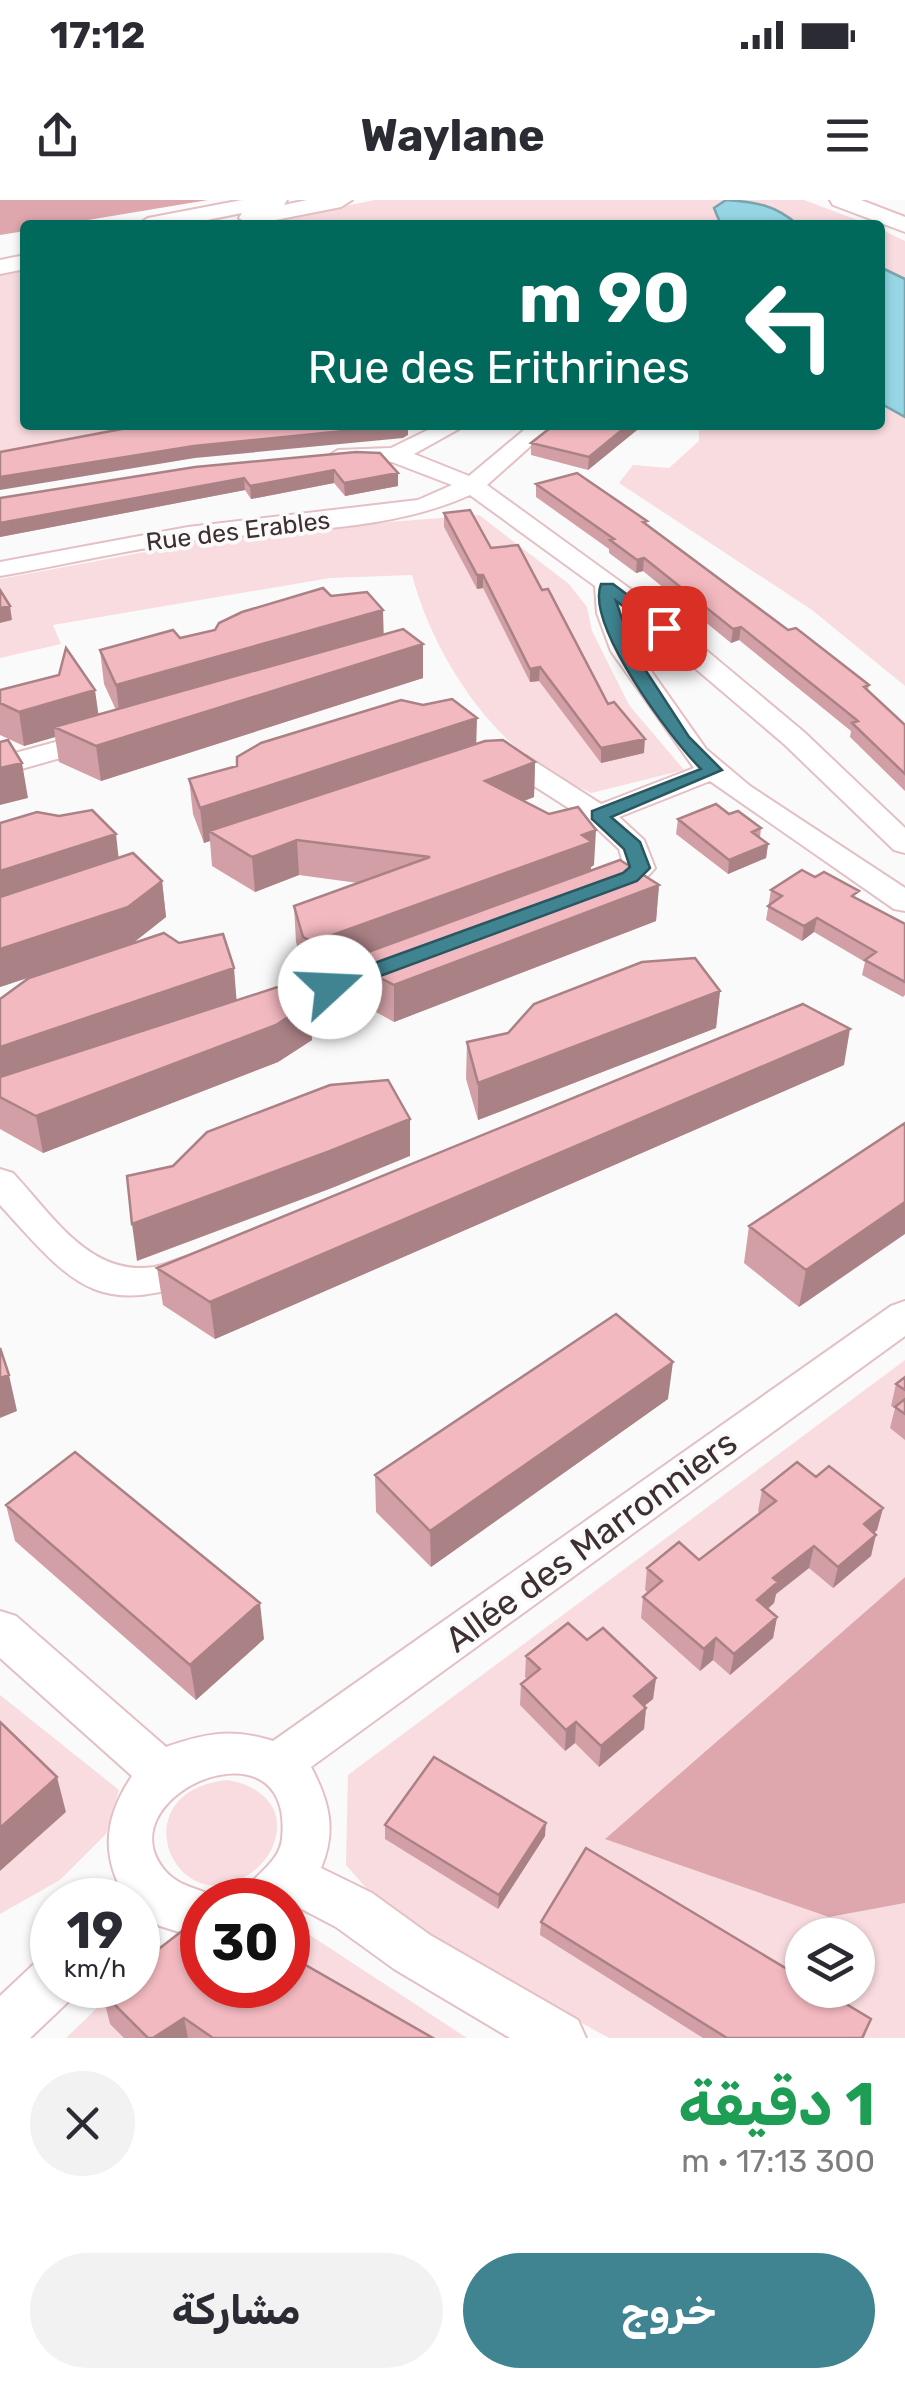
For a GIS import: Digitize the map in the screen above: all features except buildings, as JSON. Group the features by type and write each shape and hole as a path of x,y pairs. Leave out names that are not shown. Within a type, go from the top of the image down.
{"street":[{"path":"174,220 276,200"},
{"path":"240,220 341,200"},
{"path":"841,200 905,225"},
{"path":"881,200 905,209"},
{"path":"395,455 445,430"},
{"name":"Rue des Erables","path":"0,569 188,534 390,514 446,500 472,486 537,430"},
{"path":"311,458 395,455 472,486 638,606 782,727 905,844"},
{"path":"607,587 606,597 624,651 682,740 713,770 905,902"},
{"path":"0,766 120,732"},
{"path":"462,770 493,761 516,762 598,815 633,846 640,868 630,877 574,898"},
{"path":"598,815 713,770"},
{"path":"330,987 424,953"},
{"path":"0,1182 74,1263 111,1283 138,1286 166,1282 233,1251"},
{"name":"Allée des Marronniers","path":"276,1765 905,1316"},
{"path":"0,1630 163,1774"},
{"path":"138,1878 132,1832 145,1794 163,1774 190,1758 219,1750 249,1753 276,1765 302,1796 308,1822 304,1851 285,1878"},
{"path":"310,1898 354,1910 412,1952 560,2038"},
{"path":"0,2030 30,2002"}],"shaded area":[{"path":"0,200 208,200 88,220 20,220 20,232 0,235"},
{"path":"375,200 804,200 858,220 277,220"},
{"path":"885,231 905,241 905,686 812,610 619,483 633,465 669,468 699,441 699,430 885,430"},
{"path":"20,269 20,430 126,430 0,453 0,272"},
{"path":"479,515 569,584 587,607 592,631 629,705 684,770 591,793 543,769 499,731 461,683 432,630 412,575 330,578 53,625 61,644 0,658 0,579 247,533"},
{"path":"905,1360 905,1577 606,1838 829,1916 905,1903 905,2038 609,2038 394,1920 346,1865 348,1775"},
{"path":"905,1577 905,1903 829,1917 605,1839"},
{"path":"0,1695 119,1790 106,1834 62,1878 30,1878 30,1897 0,1914"},
{"path":"227,1780 248,1786 265,1798 277,1825 275,1842 260,1866 240,1878 193,1878 181,1870 170,1851 166,1829 174,1807 193,1790"},
{"path":"310,1935 467,2038 66,2038 97,2008 160,2008 160,1947 164,1943 180,1945 180,2008 310,2008"}],"water":[{"path":"726,200 747,202 765,206 791,220 719,220 714,208"},
{"path":"885,269 905,279 905,417 885,406"}],"route":[{"path":"330,987 630,877 640,868 633,846 598,815 713,770 682,740 624,651 606,597 607,587 664,628"}]}
